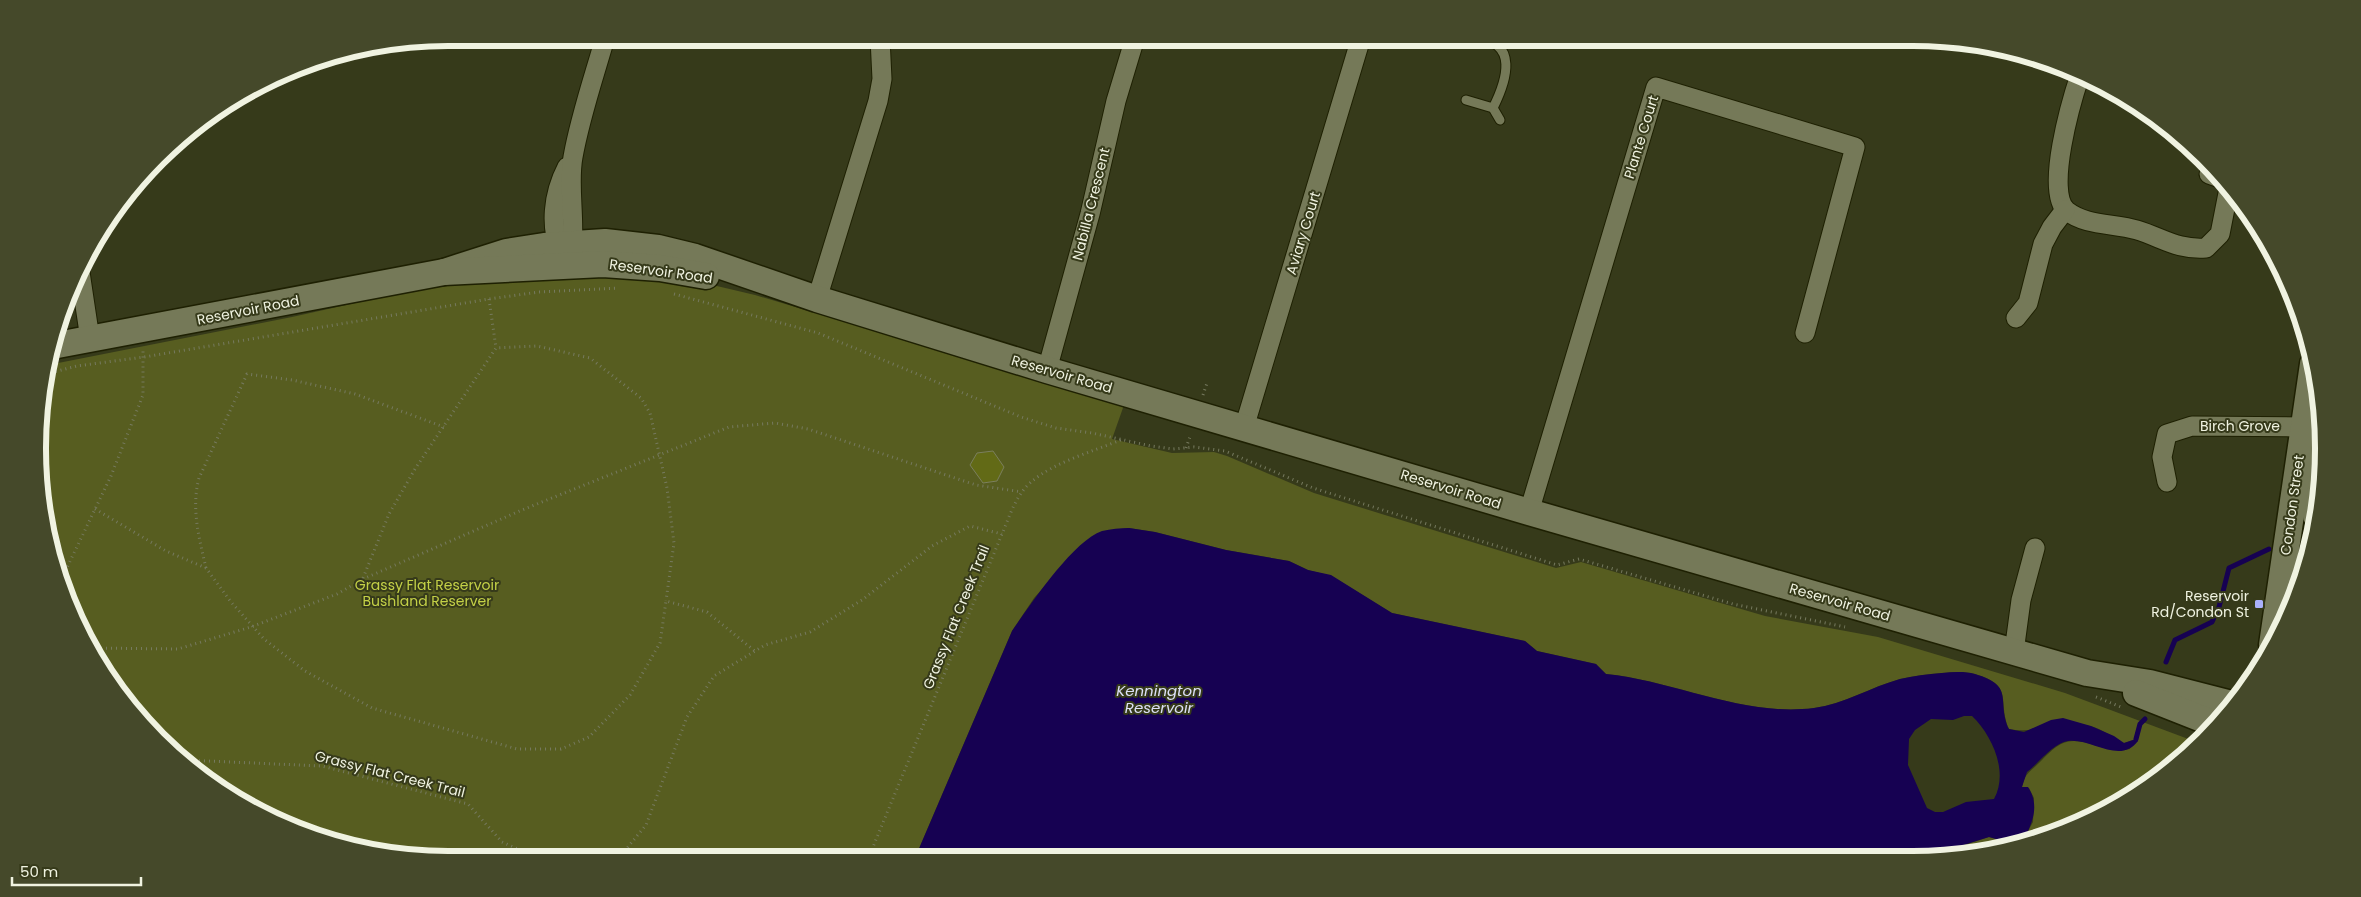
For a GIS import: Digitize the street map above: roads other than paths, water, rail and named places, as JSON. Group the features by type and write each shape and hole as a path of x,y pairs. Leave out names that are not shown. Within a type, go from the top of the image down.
{"main road":[{"name":"Reservoir Road","path":"60,345 565,251 603,264 660,268 817,299 1047,370 2014,652 2090,684 2196,734"},
{"name":"Condon Street","path":"2275,621 2309,386"},
{"name":"Reservoir Road","path":"2090,684 2150,683 2225,702"}],"street":[{"path":"565,251 554,215 556,196 559,182 573,157 603,46"},
{"path":"817,299 878,101 882,79 880,46"},
{"name":"Nabilla Crescent","path":"1047,370 1090,214 1116,101 1133,46"},
{"name":"Aviary Court","path":"1244,428 1359,46"},
{"path":"2078,82 2068,113 2057,190 2065,210 2080,218 2136,230 2188,249 2206,248 2220,234 2227,198"},
{"name":"Plante Court","path":"1529,512 1656,88 1855,147 1805,333"},
{"path":"2016,318 2028,303 2043,244 2052,227 2065,210"},
{"path":"82,284 90,339"},
{"name":"Birch Grove","path":"2167,482 2162,457 2167,434 2192,426 2303,427"},
{"path":"2014,652 2021,600 2035,548"}],"lane":[{"path":"1493,108 1507,64 1506,56 1497,46"},
{"path":"1466,100 1493,108 1500,120"}],"water":[{"name":"Kennington Reservoir","path":"1129,528 1155,532 1226,550 1289,561 1308,570 1331,575 1392,613 1525,641 1537,651 1596,664 1606,674 1632,678 1735,703 1788,709 1814,708 1836,703 1900,679 1931,674 1967,672 1988,679 2000,689 2005,719 2009,729 2024,732 2051,720 2063,718 2091,726 2114,736 2124,743 2136,739 2138,741 2131,748 2123,751 2114,751 2077,741 2068,741 2057,745 2027,772 2022,787 2028,787 2033,798 2034,810 2032,822 2026,834 2002,841 1989,837 1953,848 1937,848 1934,850 918,851 1012,631 1053,575 1078,547 1102,531","holes":["1964,716 1972,716 1992,743 1999,766 2000,777 1994,799 1966,802 1943,812 1935,812 1927,808 1908,765 1909,739 1915,730 1931,719 1953,720"]}],"waterway":[{"path":"2166,662 2175,640 2212,622 2219,607 2229,568 2269,549"},
{"path":"2136,739 2140,724 2145,719"}],"place":[{"name":"Reservoir Rd/Condon St","path":"2259,604"}],"park label":[{"name":"Grassy Flat Reservoir Bushland Reserver","path":"427,594"}]}
